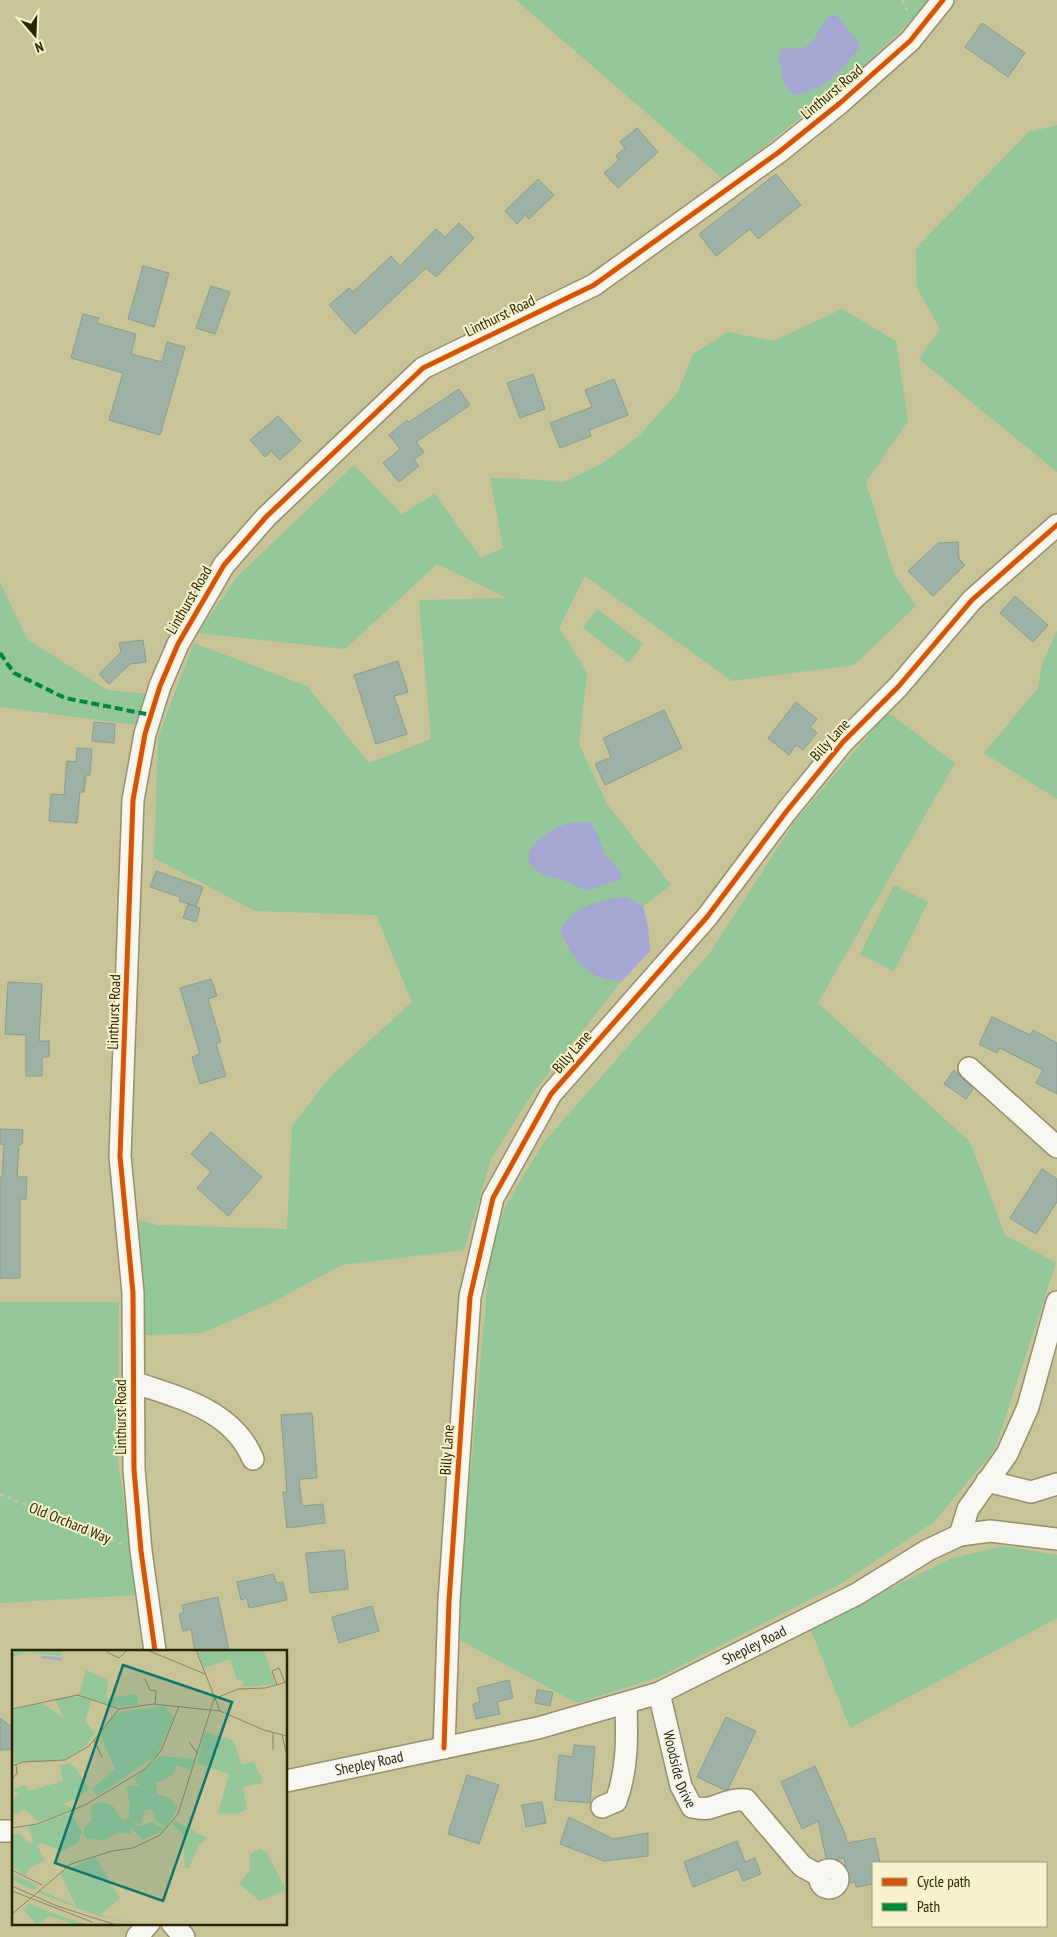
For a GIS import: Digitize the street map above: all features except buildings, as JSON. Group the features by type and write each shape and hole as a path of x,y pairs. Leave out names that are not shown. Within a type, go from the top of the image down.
{"street":[{"name":"Linthurst Road","path":"155,1650 141,1551 134,1469 133,1293 120,1156 132,800 145,734 160,686 178,644 224,565 266,517 423,368 594,285 778,152 840,103 910,41 943,0"},
{"name":"Billy Lane","path":"444,1748 449,1601 470,1297 493,1198 551,1094 707,917 786,812 843,742 898,687 972,600 1057,525"},
{"path":"969,1068 1057,1147"},
{"path":"960,1535 968,1509 1007,1454 1028,1407 1057,1302"},
{"path":"133,1382 199,1405 217,1416 239,1434 253,1458"},
{"path":"988,1481 1030,1492 1057,1484"},
{"name":"Shepley Road","path":"288,1781 538,1728 659,1692 857,1594 928,1550 960,1535 990,1531 1057,1539"},
{"name":"Woodside Drive","path":"659,1692 681,1786 692,1807 708,1808 729,1801 746,1800 802,1866 820,1876"},
{"path":"602,1807 616,1801 620,1790 627,1751 626,1703"},
{"path":"137,1937 148,1924"},
{"path":"173,1924 184,1937"}],"green space":[{"path":"516,0 930,0 853,76 723,179"},
{"path":"1057,125 1057,472 919,359 940,329 917,288 916,248 1029,132"},
{"path":"842,309 896,341 908,421 866,482 894,574 916,606 854,665 732,681 585,576 559,628 587,672 579,744 607,804 671,885 643,906 626,897 569,918 560,931 565,945 600,978 622,981 532,1094 491,1159 464,1250 342,1265 271,1303 201,1333 145,1335 139,1220 157,1225 287,1229 292,1126 331,1076 412,1002 376,915 255,911 154,858 158,737 194,643 307,686 369,763 431,739 419,600 507,598 437,564 345,649 198,633 237,577 354,465 402,514 435,494 481,558 503,548 490,478 564,482 601,464 638,437 678,392 693,354 728,332 773,341"},
{"path":"0,582 27,639 107,690 149,694 136,725 0,707"},
{"path":"597,609 643,644 629,663 583,628"},
{"path":"1057,630 1057,799 984,753 1038,688 1042,665"},
{"path":"888,712 955,763 818,1003 970,1142 1005,1235 1056,1263 995,1449 934,1522 842,1583 657,1678 577,1703 456,1638 490,1253 506,1205 544,1142 709,954 796,820"},
{"path":"894,885 928,902 894,971 860,954"},
{"path":"0,1302 119,1302 118,1461 137,1595 0,1603"},
{"path":"1004,1546 1057,1555 1057,1618 850,1728 810,1628 952,1558"}],"water":[{"path":"829,15 836,15 859,43 860,47 840,71 825,83 796,95 790,92 781,78 783,72 779,60 780,51 782,48 794,49 808,45 816,37"},
{"path":"590,822 605,855 621,872 621,879 586,891 565,881 544,875 533,868 529,861 529,854 538,840 561,826"},
{"path":"626,897 643,906 648,927 650,951 622,981 604,979 589,971 576,959 560,931 568,919 588,905"}],"marked path":[{"path":"0,653 14,673 65,698 151,715"}],"cycle path":[{"path":"155,1650 141,1551 134,1469 133,1293 120,1156 133,800 145,734 160,686 178,644 224,565 266,517 423,368 594,285 779,152 840,103 910,41 943,0"},
{"path":"444,1748 449,1601 470,1297 493,1198 551,1094 707,917 786,812 843,742 898,687 972,600 1057,525"}]}
